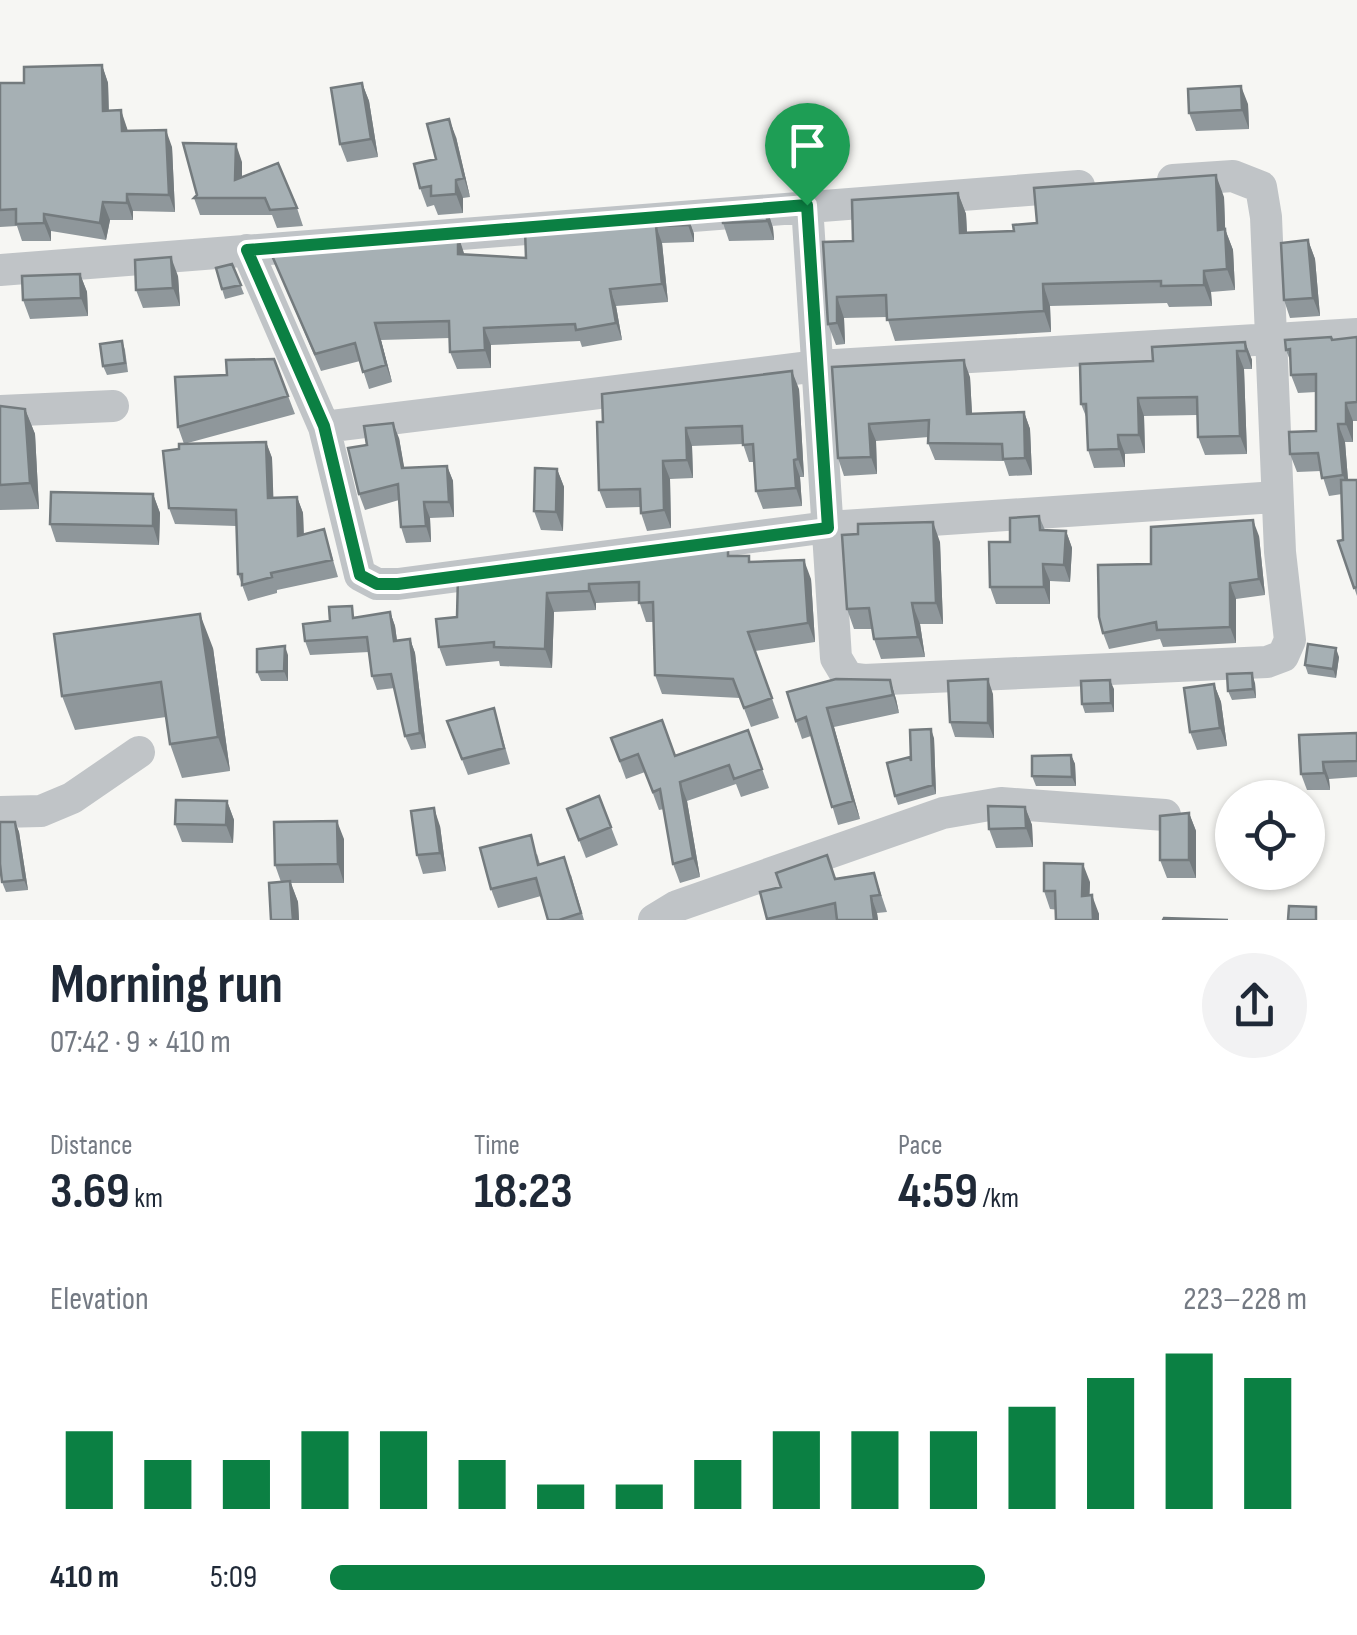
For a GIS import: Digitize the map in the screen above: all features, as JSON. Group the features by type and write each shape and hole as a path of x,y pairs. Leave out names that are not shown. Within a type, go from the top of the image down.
{"street":[{"path":"0,270 807,205 1232,176 1261,187 1266,218 1280,552 1290,640 1283,656 1267,662 848,678 836,658 807,205"},
{"path":"247,250 324,426 360,575 377,584 828,528 1277,497"},
{"path":"324,426 818,366 1357,334"},
{"path":"0,412 113,406"},
{"path":"0,812 41,811 72,798 140,752"},
{"path":"654,920 677,906 943,813 1001,803 1165,815"}],"building":[{"path":"102,65 103,111 121,110 122,131 166,130 169,195 127,194 127,203 103,202 100,223 44,214 44,223 16,224 16,209 0,210 0,83 24,83 24,67"},
{"path":"362,83 371,139 340,144 331,88"},
{"path":"1241,86 1242,110 1189,113 1188,89"},
{"path":"449,119 464,178 456,180 456,194 431,196 431,186 420,188 414,164 436,159 427,124"},
{"path":"183,143 236,144 235,180 278,163 297,208 270,210 265,198 194,198 197,195"},
{"path":"1216,175 1218,230 1225,229 1227,269 1204,271 1204,285 1161,286 1161,281 1043,284 1044,311 887,320 886,295 837,297 837,323 828,324 823,242 853,241 852,200 958,193 960,233 1014,231 1013,225 1037,223 1034,188"},
{"path":"767,209 767,221 723,223 722,213"},
{"path":"688,217 688,225 656,226 662,284 610,289 616,323 576,330 575,324 484,328 485,350 450,352 449,321 375,323 386,365 363,372 355,343 315,354 270,251 374,242 374,246 433,243 433,237 458,235 458,254 526,258 525,230"},
{"path":"1308,240 1313,298 1284,300 1281,243"},
{"path":"171,257 173,288 136,290 135,260"},
{"path":"232,264 241,285 222,289 216,268"},
{"path":"80,274 81,298 23,300 22,276"},
{"path":"1357,337 1357,402 1346,403 1346,424 1338,424 1343,475 1322,478 1318,453 1290,454 1289,432 1316,431 1316,374 1291,375 1290,349 1286,350 1285,340"},
{"path":"122,341 125,363 103,366 100,344"},
{"path":"1245,342 1246,351 1237,351 1240,436 1198,437 1197,397 1138,398 1139,435 1118,435 1119,449 1088,450 1080,364 1153,361 1152,347"},
{"path":"274,359 288,396 178,427 175,377 227,375 226,360"},
{"path":"964,360 967,414 1024,412 1025,458 1003,459 1002,444 928,443 929,420 869,424 871,457 838,458 832,367"},
{"path":"792,371 796,488 756,491 753,444 743,445 742,426 686,428 687,460 663,461 664,510 641,513 640,489 599,490 597,422 603,422 602,394"},
{"path":"0,406 25,409 30,483 0,485"},
{"path":"393,423 402,468 447,466 449,502 424,502 426,526 401,527 398,484 359,494 348,448 367,445 364,426"},
{"path":"266,442 268,498 297,497 298,536 324,529 332,560 271,573 272,577 242,585 242,574 238,574 236,510 169,508 163,451 179,449 179,444"},
{"path":"535,468 557,469 556,512 534,511"},
{"path":"1341,480 1357,480 1354,588 1338,541 1343,540"},
{"path":"51,492 153,494 153,526 50,524"},
{"path":"1039,516 1040,530 1066,531 1064,565 1043,564 1044,587 990,587 989,542 1010,542 1010,518"},
{"path":"1253,520 1259,579 1230,583 1230,627 1157,630 1156,622 1103,633 1098,565 1151,564 1151,527"},
{"path":"933,522 936,603 912,603 918,637 874,639 869,608 847,609 842,535 858,534 858,524"},
{"path":"728,540 728,556 749,556 749,562 804,560 808,623 748,632 772,698 744,708 733,679 655,675 653,602 639,603 639,582 589,584 589,591 547,593 545,649 494,647 494,642 439,647 436,619 457,617 458,576"},
{"path":"352,606 353,618 390,612 394,641 410,639 420,733 405,736 391,674 372,676 367,637 305,641 303,624 330,621 329,607"},
{"path":"200,614 218,737 170,744 161,682 62,696 54,634"},
{"path":"1308,644 1336,648 1333,669 1305,665"},
{"path":"285,646 284,671 257,672 257,649"},
{"path":"1252,673 1253,689 1228,691 1227,674"},
{"path":"836,679 890,680 893,695 827,708 853,801 832,807 806,717 796,721 787,692"},
{"path":"988,679 988,723 950,722 948,681"},
{"path":"1110,680 1111,703 1082,704 1081,681"},
{"path":"1214,684 1220,728 1190,732 1184,688"},
{"path":"494,708 504,748 462,759 447,721"},
{"path":"662,720 675,756 748,730 762,769 734,779 729,765 680,782 693,858 673,864 660,789 653,792 638,754 620,761 611,738"},
{"path":"931,729 933,785 895,796 887,763 910,757 911,761 910,730"},
{"path":"1357,733 1357,761 1323,762 1324,773 1301,774 1299,735"},
{"path":"1071,755 1072,777 1032,776 1032,756"},
{"path":"599,796 611,827 579,840 567,809"},
{"path":"176,800 227,801 226,825 175,824"},
{"path":"988,806 1025,807 1026,828 989,829"},
{"path":"434,808 440,853 417,855 411,811"},
{"path":"1189,813 1189,860 1160,860 1160,816"},
{"path":"337,821 338,864 275,865 274,822"},
{"path":"0,822 15,822 24,880 2,882"},
{"path":"531,835 538,865 564,857 581,913 548,920 536,878 491,889 480,848"},
{"path":"827,855 835,879 874,873 880,895 871,896 874,920 837,920 835,903 767,919 760,892 781,887 776,873"},
{"path":"1044,863 1083,864 1082,896 1092,895 1093,920 1056,920 1055,891 1044,891"},
{"path":"290,881 293,920 271,920 269,883"},
{"path":"1289,906 1316,907 1316,920 1288,920"},
{"path":"1164,918 1228,920 1163,920"}],"route":[{"path":"807,205 828,528 398,584 377,584 360,575 324,426 247,250 807,205"}]}
